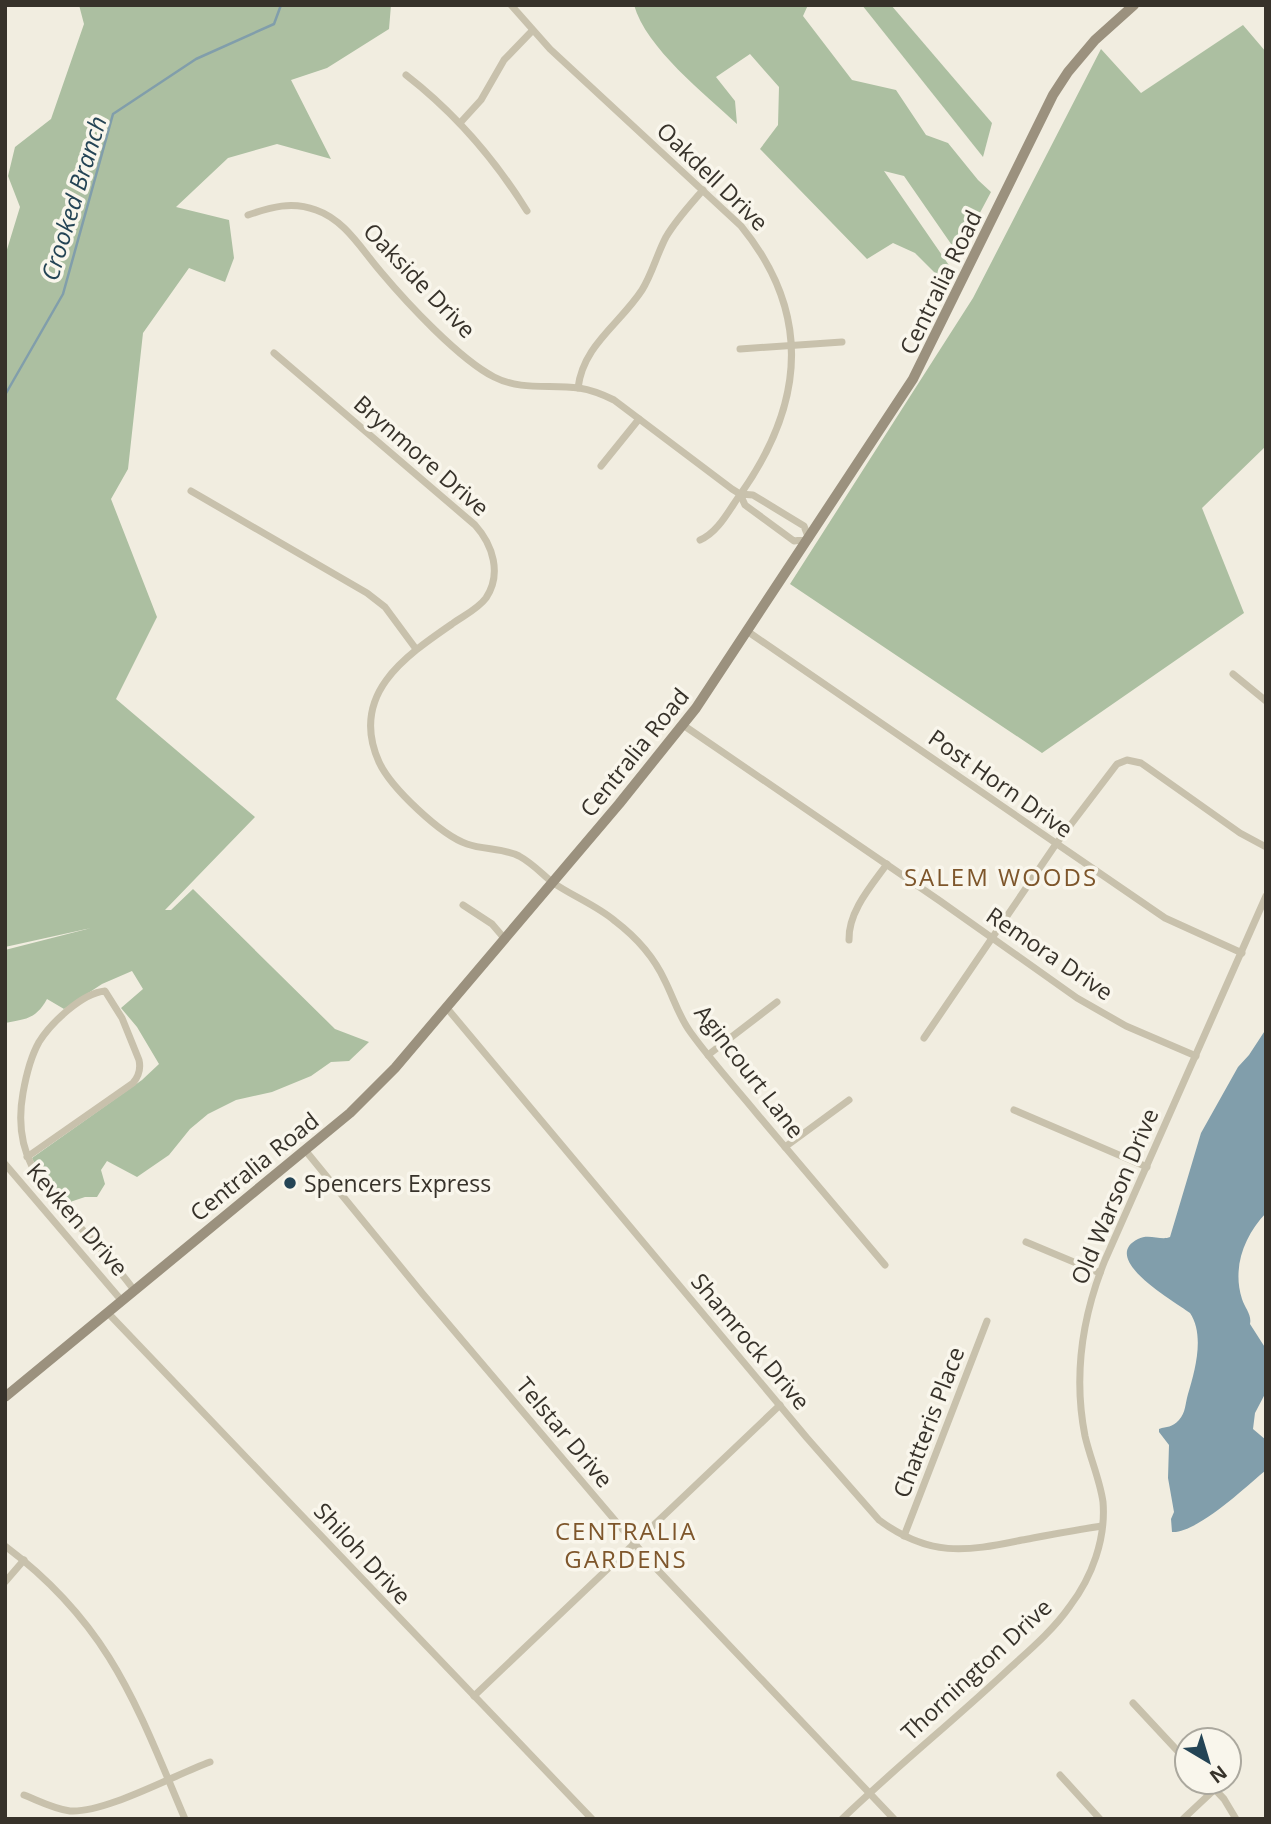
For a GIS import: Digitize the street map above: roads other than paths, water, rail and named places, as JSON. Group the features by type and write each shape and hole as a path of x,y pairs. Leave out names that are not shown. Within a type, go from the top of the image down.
{"main road":[{"name":"Centralia Road","path":"5,1397 371,1093 683,725 913,379 1053,96 1068,72 1094,40 1134,5"}],"street":[{"name":"Oakdell Drive","path":"511,5 532,30 741,226 764,257 782,300 791,345 789,390 780,424 773,442 740,494 715,529 700,540"},
{"path":"460,123 481,100 504,60 532,30"},
{"path":"406,75 460,123 498,168 527,211"},
{"path":"578,388 581,369 592,348 634,302 652,271 668,234 703,190"},
{"name":"Oakside Drive","path":"248,215 283,205 302,206 325,214 344,228 418,312 452,344 494,377 525,386 592,390 614,400 740,494 745,505 794,541 809,539 804,526 753,495 740,494"},
{"path":"740,349 842,342"},
{"name":"Brynmore Drive","path":"274,353 475,525 490,547 493,577 485,599 416,649 393,670 381,687 373,708 370,732 381,766 405,796 451,836 468,844 516,855 535,866 552,882"},
{"path":"601,466 639,419"},
{"path":"191,491 367,593 385,607 416,649"},
{"name":"Post Horn Drive","path":"747,631 1165,918 1242,953"},
{"path":"1233,674 1266,701"},
{"name":"Remora Drive","path":"683,725 1101,1013 1196,1056"},
{"path":"924,1038 1056,844 1112,768 1123,761 1140,763 1240,833 1266,847"},
{"path":"849,940 853,917 870,886 887,864"},
{"name":"Agincourt Lane","path":"552,882 614,920 639,943 659,969 689,1031 885,1265"},
{"name":"Old Warson Drive","path":"1102,1526 1102,1500 1082,1415 1079,1372 1087,1314 1100,1273 1266,896"},
{"path":"463,905 492,924 504,938"},
{"path":"27,1157 137,1078 139,1060 122,1018 105,991 96,993 61,1015 43,1036 35,1049 25,1080 20,1117 27,1157 45,1190 109,1257 134,1290"},
{"path":"708,1055 777,1002"},
{"name":"Shamrock Drive","path":"446,1007 867,1509 892,1530 932,1546 963,1550 1102,1526"},
{"path":"785,1147 849,1100"},
{"path":"1014,1110 1147,1167"},
{"name":"Telstar Drive","path":"305,1150 634,1543 894,1819"},
{"name":"Kevken Drive","path":"5,1164 122,1301"},
{"path":"1026,1242 1100,1273"},
{"name":"Shiloh Drive","path":"108,1313 592,1819"},
{"name":"Chatteris Place","path":"904,1536 987,1321"},
{"path":"474,1696 780,1405"},
{"name":"Thornington Drive","path":"842,1819 935,1738 1061,1619 1089,1574 1096,1558 1102,1526"},
{"path":"5,1546 24,1560 75,1608 106,1650 135,1702 185,1819"},
{"path":"5,1582 24,1560"},
{"path":"1133,1703 1173,1746"},
{"path":"24,1795 61,1810 85,1810 117,1801 210,1762"},
{"path":"1060,1775 1100,1819"},
{"path":"1183,1819 1208,1796"},
{"path":"1220,1796 1236,1819"}],"water":[{"path":"1266,1029 1266,1213 1246,1242 1238,1276 1250,1324 1266,1349 1266,1392 1255,1413 1253,1429 1266,1440 1266,1470 1207,1517 1182,1531 1172,1532 1171,1519 1174,1512 1168,1478 1169,1445 1159,1429 1174,1424 1183,1414 1196,1364 1197,1332 1190,1313 1133,1269 1127,1258 1128,1248 1142,1237 1170,1237 1201,1133 1238,1067"}],"waterway":[{"name":"Crooked Branch","path":"5,395 63,294 113,114 196,59 274,24 281,5"}],"place":[{"name":"Spencers Express","path":"290,1183"}],"district":[{"name":"SALEM WOODS","path":"1001,876"},
{"name":"CENTRALIA GARDENS","path":"626,1544"}]}
